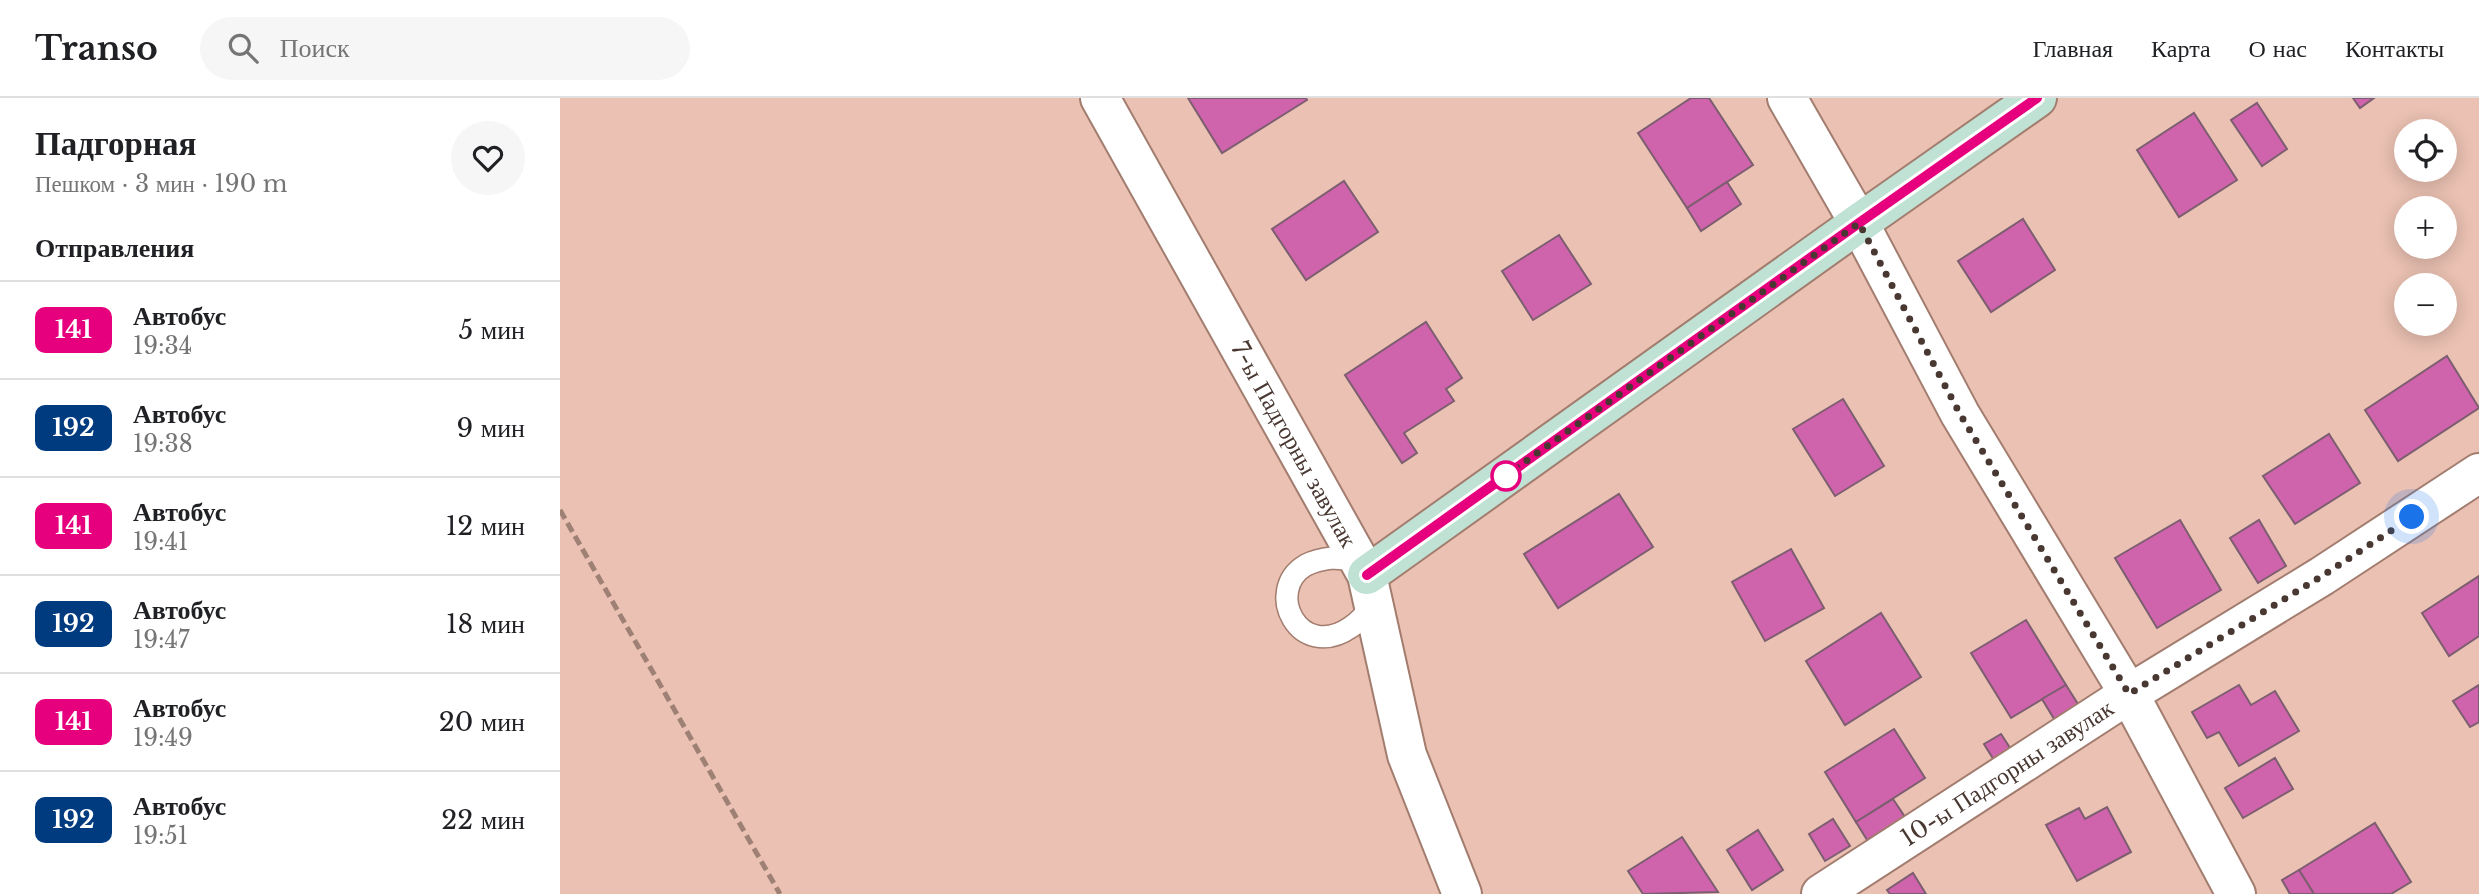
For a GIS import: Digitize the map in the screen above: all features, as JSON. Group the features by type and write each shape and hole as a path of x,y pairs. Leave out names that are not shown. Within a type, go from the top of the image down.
{"street":[{"name":"7-ы Падгорны завулак","path":"1100,98 1367,575 1407,755 1462,894"},
{"path":"1787,98 1859,223 1960,414 2129,694 2236,894"},
{"path":"1367,575 2037,98"},
{"name":"10-ы Падгорны завулак","path":"1821,894 2129,694 2322,576 2479,473"}],"building":[{"path":"1188,98 1306,98 1307,100 1222,153"},
{"path":"1691,98 1709,98 1753,165 1687,208 1638,133"},
{"path":"2353,98 2374,98 2360,108"},
{"path":"2257,103 2287,149 2262,166 2231,120"},
{"path":"2194,113 2237,180 2179,217 2137,150"},
{"path":"1344,181 1378,232 1306,280 1272,229"},
{"path":"1727,182 1741,204 1701,231 1687,208"},
{"path":"2023,219 2055,270 1991,312 1958,261"},
{"path":"1559,235 1591,284 1533,320 1502,271"},
{"path":"1426,322 1462,378 1446,389 1454,401 1404,433 1417,453 1402,463 1345,375"},
{"path":"2447,356 2479,408 2398,461 2365,410"},
{"path":"1843,399 1884,466 1835,496 1793,429"},
{"path":"2329,434 2360,483 2295,524 2263,476"},
{"path":"1619,494 1653,547 1558,608 1524,554"},
{"path":"2180,520 2221,590 2157,628 2115,558"},
{"path":"2259,520 2286,566 2258,583 2230,538"},
{"path":"1791,549 1824,608 1765,641 1732,582"},
{"path":"2479,576 2479,636 2449,656 2422,613"},
{"path":"1881,613 1921,677 1845,725 1806,661"},
{"path":"2026,620 2066,685 2011,718 1971,653"},
{"path":"2066,685 2083,712 2059,727 2042,699"},
{"path":"2239,685 2251,705 2275,691 2299,731 2239,766 2219,732 2207,738 2192,712"},
{"path":"2479,685 2479,722 2470,727 2453,701"},
{"path":"1894,729 1925,778 1856,822 1825,772"},
{"path":"2001,734 2014,754 1997,765 1984,744"},
{"path":"2275,758 2293,789 2243,818 2225,788"},
{"path":"1893,799 1905,817 1867,840 1856,822"},
{"path":"2107,807 2131,852 2077,881 2046,825 2079,808 2085,819"},
{"path":"1833,819 1850,846 1825,861 1809,834"},
{"path":"2375,823 2411,882 2391,894 2314,894 2299,870"},
{"path":"1758,830 1783,870 1752,890 1727,850"},
{"path":"1682,837 1718,892 1643,894 1628,871"},
{"path":"2299,870 2314,894 2290,894 2282,880"},
{"path":"1913,873 1926,894 1890,894 1887,890"}],"railway":[{"path":"560,510 780,894"}],"bus line":[{"name":"141","path":"1367,575 2037,98"}],"route":[{"path":"1506,476 1501,479 1859,223 1960,414 2129,694 2322,576 2412,517"}]}
